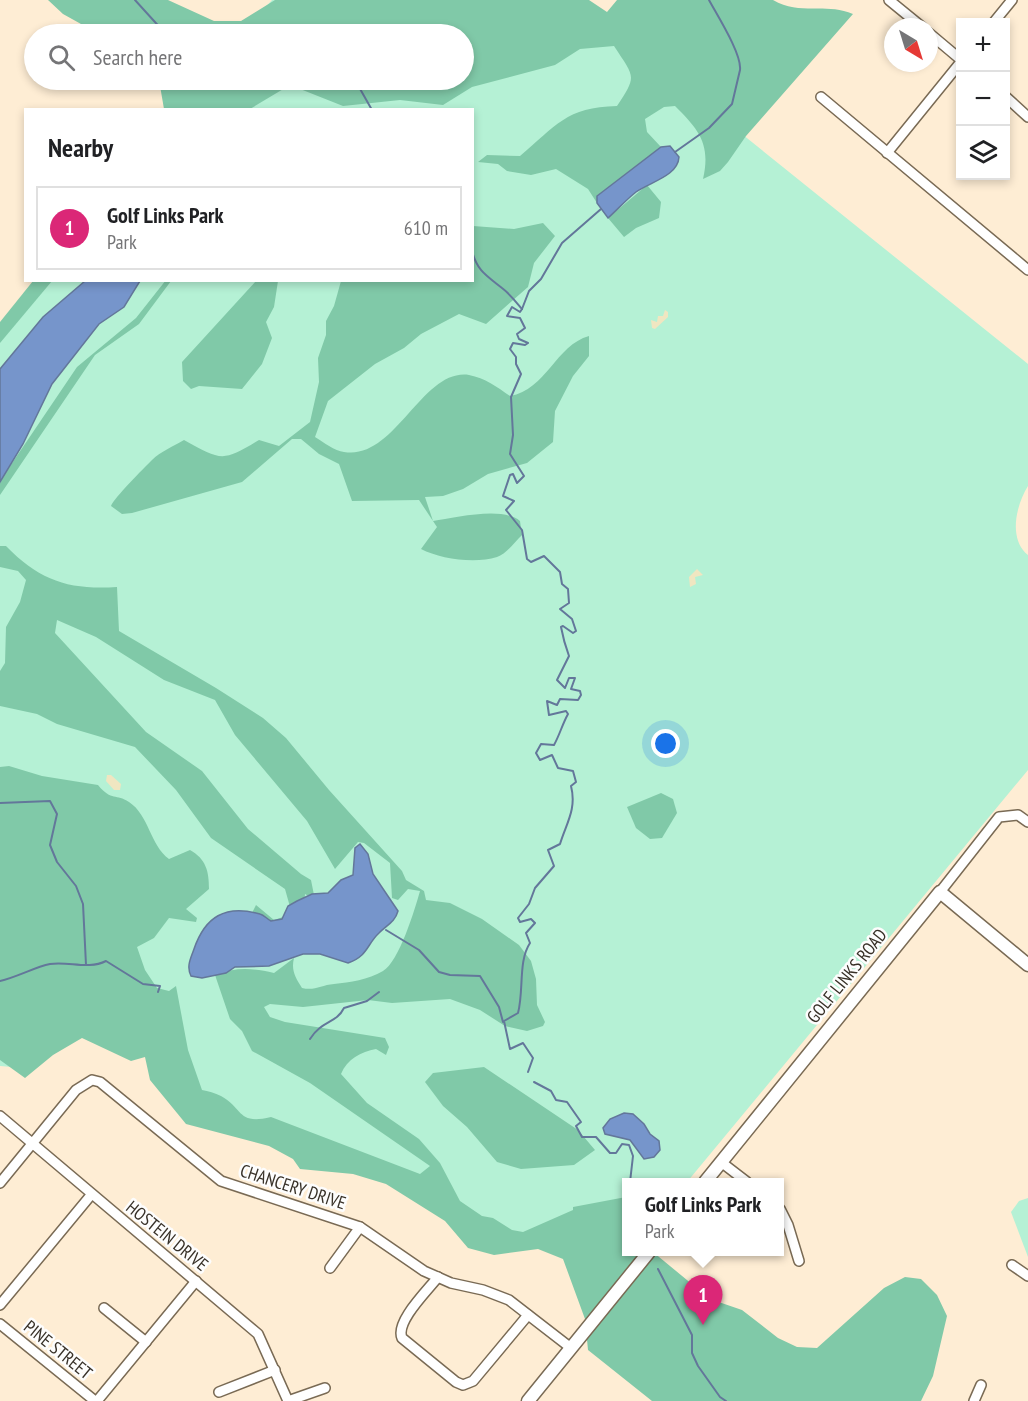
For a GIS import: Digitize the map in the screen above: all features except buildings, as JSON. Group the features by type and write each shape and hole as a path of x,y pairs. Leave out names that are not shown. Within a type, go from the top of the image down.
{"main road":[{"path":"940,892 1028,965"},
{"name":"GOLF LINKS ROAD","path":"708,1178 940,892"},
{"path":"528,1401 645,1256"}],"street":[{"path":"889,0 911,18"},
{"path":"997,18 1012,0"},
{"path":"938,41 956,57"},
{"path":"887,153 956,66"},
{"path":"821,96 1028,270"},
{"path":"1010,102 1028,117"},
{"name":"GOLF LINKS ROAD","path":"940,892 999,817 1018,815 1028,822"},
{"name":"CHANCERY DRIVE","path":"33,1143 76,1090 92,1080 100,1082 221,1181 360,1227 438,1277 497,1295 571,1348"},
{"name":"HOSTEIN DRIVE","path":"0,1116 258,1334 288,1401"},
{"path":"0,1183 33,1143"},
{"path":"721,1162 742,1178"},
{"path":"0,1305 91,1195"},
{"path":"784,1217 799,1261"},
{"path":"330,1268 360,1227"},
{"path":"1012,1265 1028,1276"},
{"path":"438,1277 402,1322 400,1333 402,1338 456,1382 463,1385 473,1381 528,1315"},
{"path":"96,1401 196,1281"},
{"path":"104,1308 146,1342"},
{"name":"PINE STREET","path":"0,1324 96,1401"},
{"path":"219,1392 275,1371"},
{"path":"974,1401 981,1385"},
{"path":"288,1401 325,1388"}],"green space":[{"path":"48,0 168,0 214,21 241,21 275,0 589,0 607,12 617,0 773,0 793,7 832,9 853,14 746,136 720,171 703,179 704,147 697,130 675,106 664,107 645,119 647,132 661,147 597,196 597,203 588,189 556,169 531,175 507,171 498,164 478,162 487,155 520,156 553,127 573,114 600,107 617,106 631,82 631,76 614,46 580,49 555,65 474,86 474,24 81,24 63,14"},
{"path":"272,0 575,0 1028,364 1028,486 1017,512 1016,531 1022,548 1028,555 1028,770 690,1178 622,1178 623,1256 608,1278 550,1234 499,1245 363,1166 220,1123 114,1019 12,1067 0,1066 0,331 40,282 474,282 474,108 182,108 197,90 474,90 474,24 372,24 261,12"},
{"path":"161,90 282,90 252,108 164,108"},
{"path":"303,90 467,90 443,105 400,100 343,106"},
{"path":"647,185 661,202 659,218 636,228 624,237 608,218"},
{"path":"543,223 555,236 534,263 528,287 486,324 459,314 421,334 404,348 375,364 328,401 315,437 344,452 362,451 378,443 394,430 437,385 452,377 475,376 491,383 510,396 533,385 568,348 589,336 589,356 573,376 555,411 553,442 527,463 488,474 463,489 443,496 425,497 433,521 419,500 352,501 339,464 319,454 301,439 292,439 242,482 132,513 122,514 111,506 152,460 184,440 214,455 229,455 259,440 279,446 310,422 319,382 318,358 326,335 326,321 334,306 341,282 474,282 474,226 514,229"},
{"path":"32,282 51,282 0,343 0,322"},
{"path":"164,282 170,282 139,324 95,355 0,495 0,483 4,475 77,367 136,318"},
{"path":"255,282 278,282 274,307 266,322 272,338 262,364 242,389 199,386 191,389 183,381 182,362"},
{"path":"502,514 520,521 522,535 507,551 497,557 479,560 458,559 421,549 437,527 433,521"},
{"path":"0,546 6,546 31,568 56,581 84,587 117,587 119,631 263,718 286,738 402,871 406,880 424,891 426,900 450,903 482,919 519,945 531,961 536,979 537,1005 545,1022 543,1026 527,1031 505,1026 480,1010 450,999 392,1003 368,1000 303,1007 270,1004 264,1007 270,1017 285,1022 385,1038 389,1047 386,1055 376,1049 365,1052 351,1060 341,1074 367,1103 419,1139 440,1163 460,1201 482,1216 493,1218 512,1230 523,1232 573,1210 573,1207 622,1198 622,1256 658,1256 710,1299 742,1310 778,1338 797,1347 817,1348 884,1288 905,1277 921,1279 937,1295 947,1316 933,1376 921,1401 652,1401 588,1350 585,1319 563,1259 538,1249 494,1255 468,1248 445,1221 386,1184 353,1174 300,1169 293,1159 269,1146 186,1124 150,1080 145,1057 131,1061 82,1038 53,1055 25,1078 0,1060 0,767 9,766 42,776 98,785 107,794 125,799 136,808 158,846 169,859 190,850 203,862 207,871 209,889 186,909 197,918 196,922 169,918 154,938 137,947 145,970 157,988 169,991 176,986 188,1050 202,1090 221,1096 246,1117 252,1119 271,1117 420,1174 430,1166 310,1083 252,1051 242,1031 230,1019 215,975 244,969 274,973 294,958 294,973 302,988 314,988 371,977 389,966 395,957 406,934 420,891 408,889 398,900 392,898 390,863 364,843 358,842 335,869 307,821 235,735 215,700 164,680 96,637 57,620 55,633 146,732 202,771 248,829 311,880 315,900 305,894 304,905 292,913 285,889 211,838 176,790 135,747 57,724 37,714 0,706 0,671 5,663 6,627 20,602 26,580 18,571 0,567"},
{"path":"661,793 673,799 677,813 662,838 650,839 636,828 627,807"},
{"path":"256,905 274,920 290,915 274,926 252,913"},
{"path":"484,1067 578,1130 595,1150 574,1165 521,1169 497,1162 467,1127 443,1106 425,1082 433,1073"},
{"path":"1028,1198 1028,1257 1011,1212 1019,1201"}],"sand":[{"path":"665,310 668,312 668,317 655,329 652,328 651,320 657,322 658,316 663,316"},
{"path":"697,569 703,575 695,577 696,584 690,587 689,577"},
{"path":"107,775 111,775 121,784 120,790 114,790 106,781"}],"water":[{"path":"670,146 679,157 674,169 636,192 608,218 597,203 597,196 661,147"},
{"path":"84,282 139,282 124,307 99,324 52,384 23,444 0,482 0,369 43,317"},
{"path":"360,844 368,854 373,874 398,911 393,921 375,937 360,957 348,963 320,954 303,954 269,966 235,967 226,973 202,978 191,976 189,965 192,956 199,938 210,921 227,912 236,911 260,914 271,921 282,919 288,906 312,894 328,893 341,880 353,875 355,848"},
{"path":"624,1113 633,1114 659,1141 660,1150 654,1157 644,1159 630,1140 605,1134 603,1128 610,1119"}],"waterway":[{"path":"135,0 157,24"},
{"path":"675,152 709,128 732,104 740,70 737,54 709,0"},
{"path":"361,90 371,108"},
{"path":"522,309 529,291 541,279 562,243 601,209"},
{"path":"474,256 483,272 508,293 522,309"},
{"path":"522,309 520,312 512,307 507,316 520,318 525,328 517,334 519,339 528,343 525,345 513,343 510,349 516,357 516,364 521,374 511,397 513,435 510,454 524,476 517,483 513,474 510,475 503,496 514,501 506,510 522,530 527,559 531,562 544,556 560,572 562,584 568,589 569,603 560,609 572,619 576,631 573,633 561,627 569,656 557,680 565,688 569,678 575,678 571,689 580,691 581,695 578,700 560,699 557,705 547,701 549,715 566,711 568,714 554,745 541,744 536,753 540,760 552,755 558,768 573,771 576,782 571,786 572,809 560,844 548,850 554,866 535,888 529,904 518,918 520,922 531,919 535,923 526,933 530,943 524,958 518,1013 504,1021 510,1049 523,1043 533,1058 528,1072"},
{"path":"0,803 50,801 57,814 50,845 57,862 76,886 83,904 86,965"},
{"path":"386,930 419,950 439,972 450,975 480,976 499,1007 503,1022"},
{"path":"0,981 50,964 92,965 106,961 143,984 160,986 158,992"},
{"path":"310,1039 319,1028 337,1017 344,1008 367,1001 379,992"},
{"path":"534,1082 551,1091 556,1100 567,1102 581,1122 576,1126 582,1137 596,1137 610,1153 616,1153 622,1144 629,1145 633,1156 630,1178"},
{"path":"658,1269 692,1335 692,1353 698,1366 720,1397 726,1401"}],"place":[{"name":"Golf Links Park","path":"703,1325"}]}
